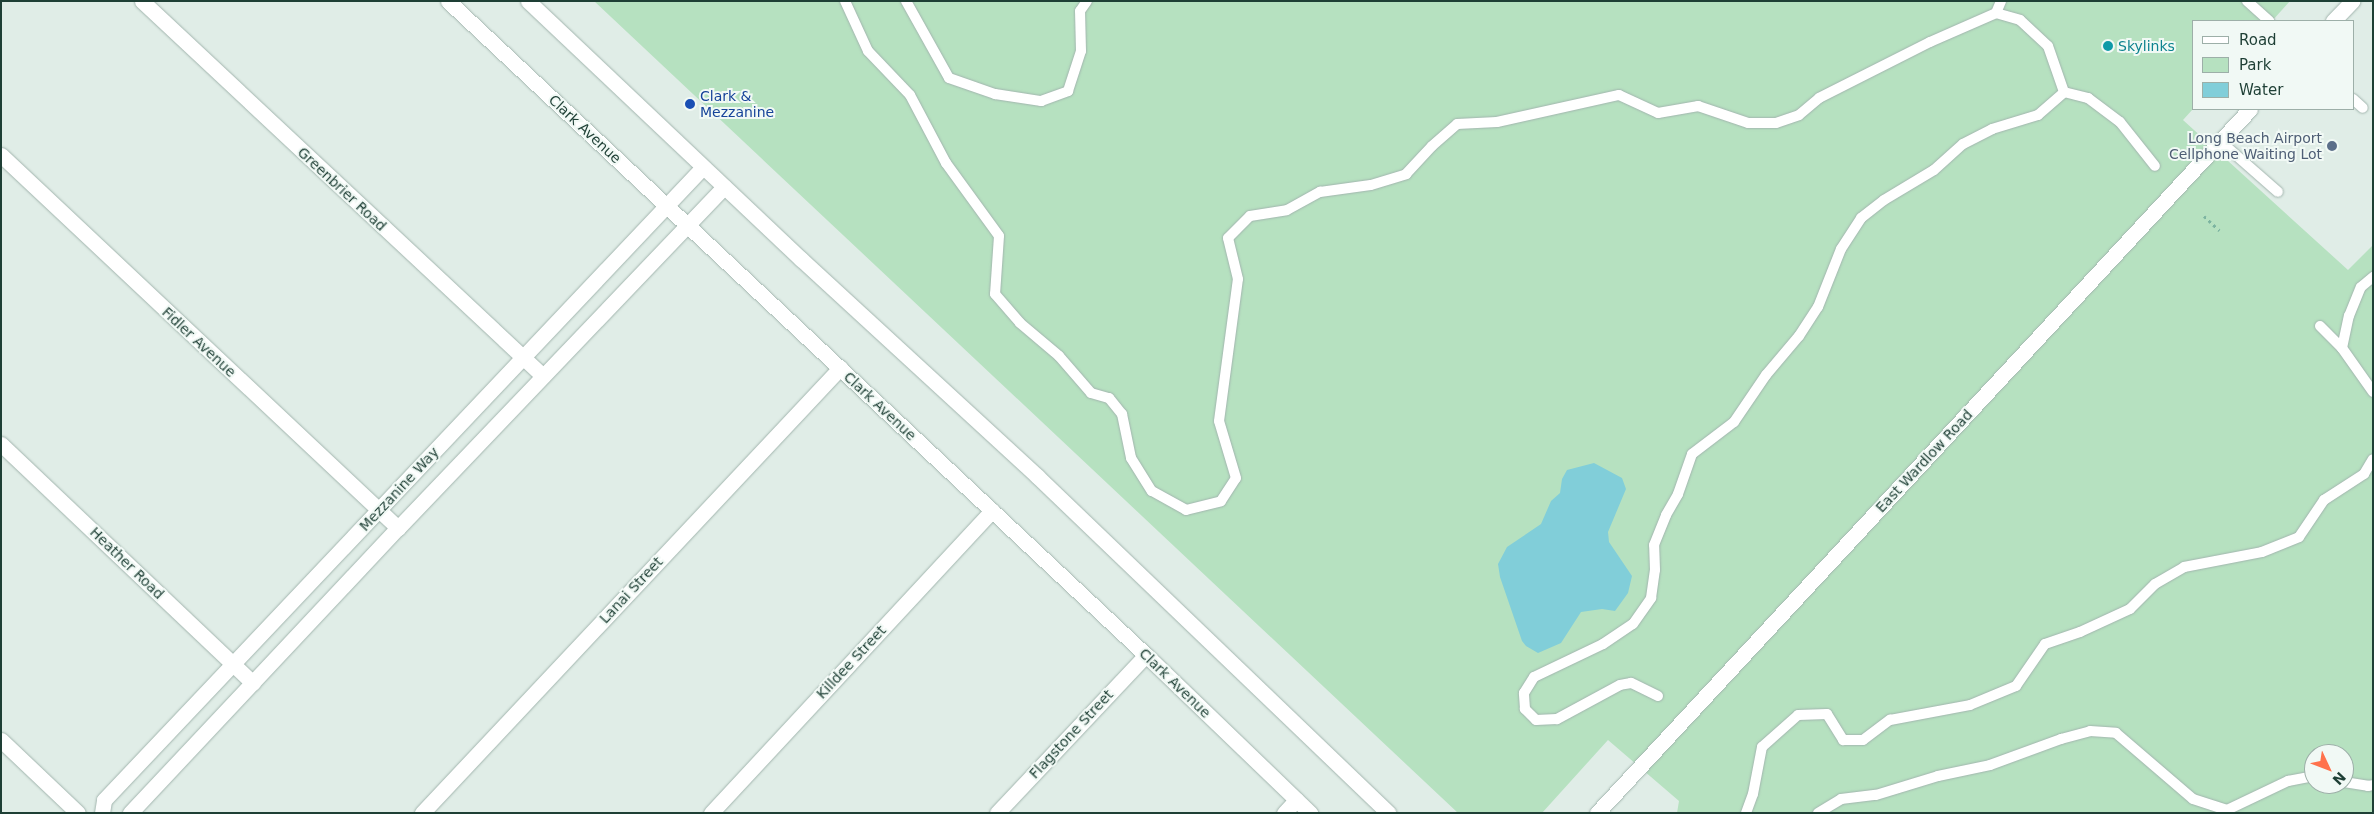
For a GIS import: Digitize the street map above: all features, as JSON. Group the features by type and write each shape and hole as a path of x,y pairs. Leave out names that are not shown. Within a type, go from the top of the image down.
{"street":[{"name":"Greenbrier Road","path":"142,1 543,376"},
{"name":"Clark Avenue","path":"448,1 1146,655 1310,813"},
{"path":"528,1 724,187 1036,476 1388,813"},
{"path":"2334,20 2352,1"},
{"name":"East Wardlow Road","path":"1597,813 2249,110"},
{"name":"Fidler Avenue","path":"1,155 398,528"},
{"name":"Mezzanine Way","path":"102,813 104,800 703,167"},
{"name":"Mezzanine Way","path":"130,813 398,528 689,226 724,187"},
{"name":"Lanai Street","path":"422,813 840,368"},
{"name":"Heather Road","path":"1,444 253,683"},
{"name":"Killdee Street","path":"711,813 992,511"},
{"name":"Flagstone Street","path":"997,813 1146,655"},
{"path":"1,740 78,813"},
{"path":"1284,813 1296,800"}],"lane":[{"path":"845,1 868,51 910,96 946,163 999,236 995,294 1020,323 1059,356 1091,393 1109,398 1122,414 1131,458 1152,491 1186,510 1221,501 1236,478 1219,421 1238,279 1228,238 1250,216 1287,210 1320,192 1371,184 1406,174 1432,146 1457,124 1497,122 1619,95 1658,114 1698,106 1748,123 1776,124 1799,115 1819,98 1930,42 1996,13 2020,20 2048,46 2064,92"},
{"path":"906,1 949,78 995,94 1041,101 1068,91 1081,50 1080,11 1087,1"},
{"path":"1996,13 2001,1"},
{"path":"2246,1 2268,20"},
{"path":"2064,92 2088,98 2120,122 2155,166"},
{"path":"1658,696 1631,684 1620,685 1557,719 1536,720 1525,709 1524,693 1534,677 1603,644 1633,624 1651,598 1656,570 1654,545 1678,494 1692,454 1734,422 1766,375 1800,336 1818,307 1841,250 1861,218 1884,200 1934,170 1963,144 1992,129 2038,115 2064,92"},
{"path":"2354,100 2362,108"},
{"path":"2220,141 2278,192"},
{"path":"2342,348 2349,316 2361,287 2373,277"},
{"path":"2320,326 2342,348 2373,392"},
{"path":"1746,813 1762,747 1798,715 1827,714 1844,740 1863,740 1890,720 1970,705 2016,686 2045,644 2080,632 2130,609 2155,584 2184,567 2262,552 2299,537 2324,500 2364,474 2373,459"},
{"path":"1818,813 1841,799 1876,795 1938,776 1990,765 2061,739 2090,731 2116,733 2193,799 2227,810 2288,781 2304,778"},
{"path":"2354,784 2373,785"}],"path":[{"path":"2204,216 2220,230"}],"green space":[{"path":"594,1 2290,1 2273,20 2192,20 2192,110 2183,120 2348,270 2373,245 2373,813 1677,813 1679,801 1608,740 1542,813 1458,813"}],"water":[{"path":"1594,463 1622,478 1626,489 1608,532 1609,542 1632,576 1628,593 1615,611 1602,609 1581,612 1561,643 1538,653 1526,646 1522,641 1500,577 1498,564 1507,547 1541,524 1551,501 1560,493 1562,479 1567,470"}],"place":[{"name":"Skylinks","path":"2108,46"},
{"name":"Clark & Mezzanine","path":"690,104"},
{"name":"Long Beach Airport Cellphone Waiting Lot","path":"2332,146"}]}
